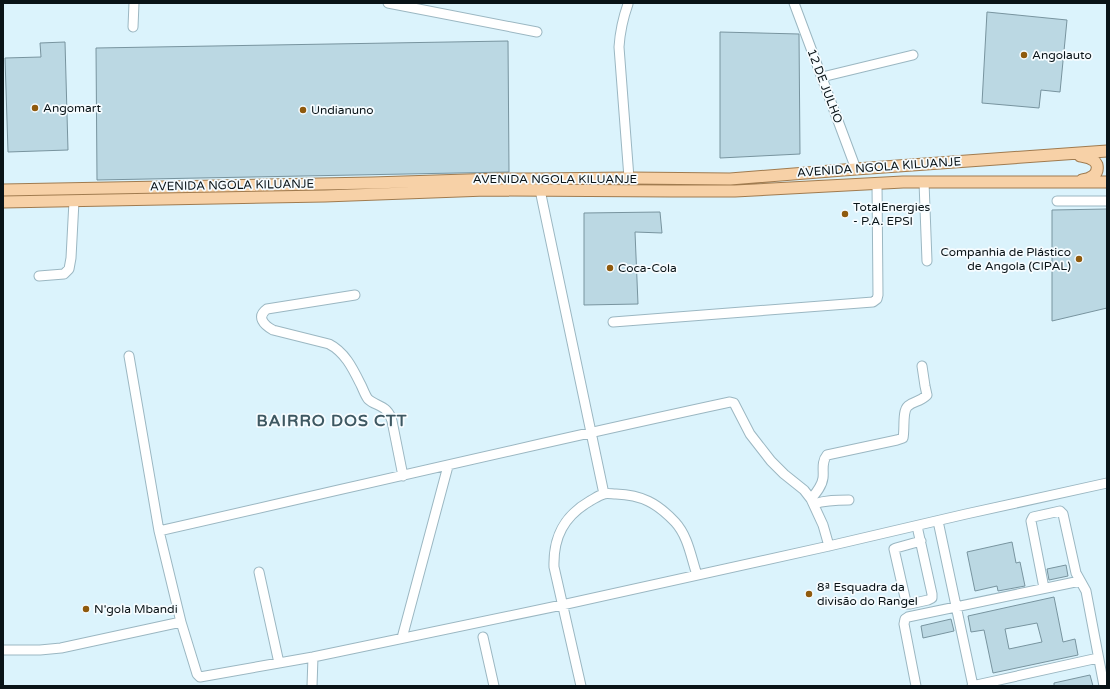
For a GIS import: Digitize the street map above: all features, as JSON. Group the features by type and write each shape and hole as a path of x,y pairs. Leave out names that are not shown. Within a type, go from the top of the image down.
{"main road":[{"name":"AVENIDA NGOLA KILUANJE","path":"3,190 498,179 730,179 1107,151"},
{"path":"1065,154 1088,157 1096,163 1097,167 1094,176 1074,182"},
{"name":"AVENIDA NGOLA KILUANJE","path":"3,202 324,196 486,190 735,190 903,182 1107,182"}],"street":[{"path":"133,27 134,3"},
{"path":"388,3 537,32"},
{"name":"12 DE JULHO","path":"794,3 856,169"},
{"path":"628,4 623,16 619,47 629,178"},
{"path":"822,78 913,55"},
{"path":"924,182 927,261"},
{"path":"613,322 873,302 877,299 878,295 877,183"},
{"path":"540,190 604,494"},
{"path":"38,276 64,274 69,269 74,201"},
{"path":"1057,201 1107,201"},
{"path":"355,295 267,309 261,316 266,327 329,344 341,353 348,362 367,397 373,404 385,409 389,414 392,421 403,476"},
{"path":"129,356 159,531 181,622 200,677 313,657 562,605 1107,483"},
{"path":"813,501 823,479 823,466 826,455 903,438 904,412 907,406 923,399 927,395 922,366"},
{"path":"159,531 591,432 730,402 734,404 750,434 771,461 804,490 813,501 823,524 829,546"},
{"path":"402,638 448,466"},
{"path":"581,686 554,566 556,541 570,516 586,504 604,494 625,494 639,497 651,502 676,523 685,537 697,575"},
{"path":"813,501 849,500"},
{"path":"1044,588 1031,521 1033,517 1060,511 1062,513 1076,573 1086,591 1104,686"},
{"path":"938,520 972,686 1098,658"},
{"path":"917,526 932,598 910,604 906,602 894,549 920,542"},
{"path":"259,572 280,663"},
{"path":"916,686 904,624 905,619 908,617 1080,581"},
{"path":"3,650 40,650 61,648 181,622"},
{"path":"483,637 494,686"},
{"path":"312,686 313,657"}],"building":[{"name":"Angolauto","path":"987,12 1067,20 1060,92 1041,90 1039,108 982,103"},
{"path":"720,32 799,34 800,154 720,158"},
{"name":"Undianuno","path":"508,41 509,172 97,180 96,48"},
{"path":"65,42 68,150 8,152 5,58 41,57 40,43"},
{"name":"Companhia de Plástico de Angola (CIPAL)","path":"1107,209 1107,308 1052,321 1052,210"},
{"name":"Coca-Cola","path":"660,212 662,233 635,232 638,304 584,305 584,213"},
{"path":"1012,542 1016,563 1020,562 1025,586 998,591 997,586 975,591 967,552"},
{"path":"1066,565 1068,576 1049,580 1047,569"},
{"path":"1054,597 1063,642 1075,639 1078,655 993,673 984,630 971,632 968,616","holes":["1037,623 1042,642 1009,649 1005,629"]},
{"path":"951,619 954,631 923,638 921,626"},
{"path":"1090,675 1093,686 1054,686 1054,683"}],"place":[{"name":"Angolauto","path":"1024,55"},
{"name":"Angomart","path":"35,108"},
{"name":"Undianuno","path":"303,110"},
{"name":"TotalEnergies - P.A. EPSI","path":"845,214"},
{"name":"Companhia de Plástico de Angola (CIPAL)","path":"1079,259"},
{"name":"Coca-Cola","path":"610,268"},
{"name":"8ª Esquadra da divisão do Rangel","path":"809,594"},
{"name":"N'gola Mbandi","path":"86,609"}],"district":[{"name":"BAIRRO DOS CTT","path":"332,421"}]}
